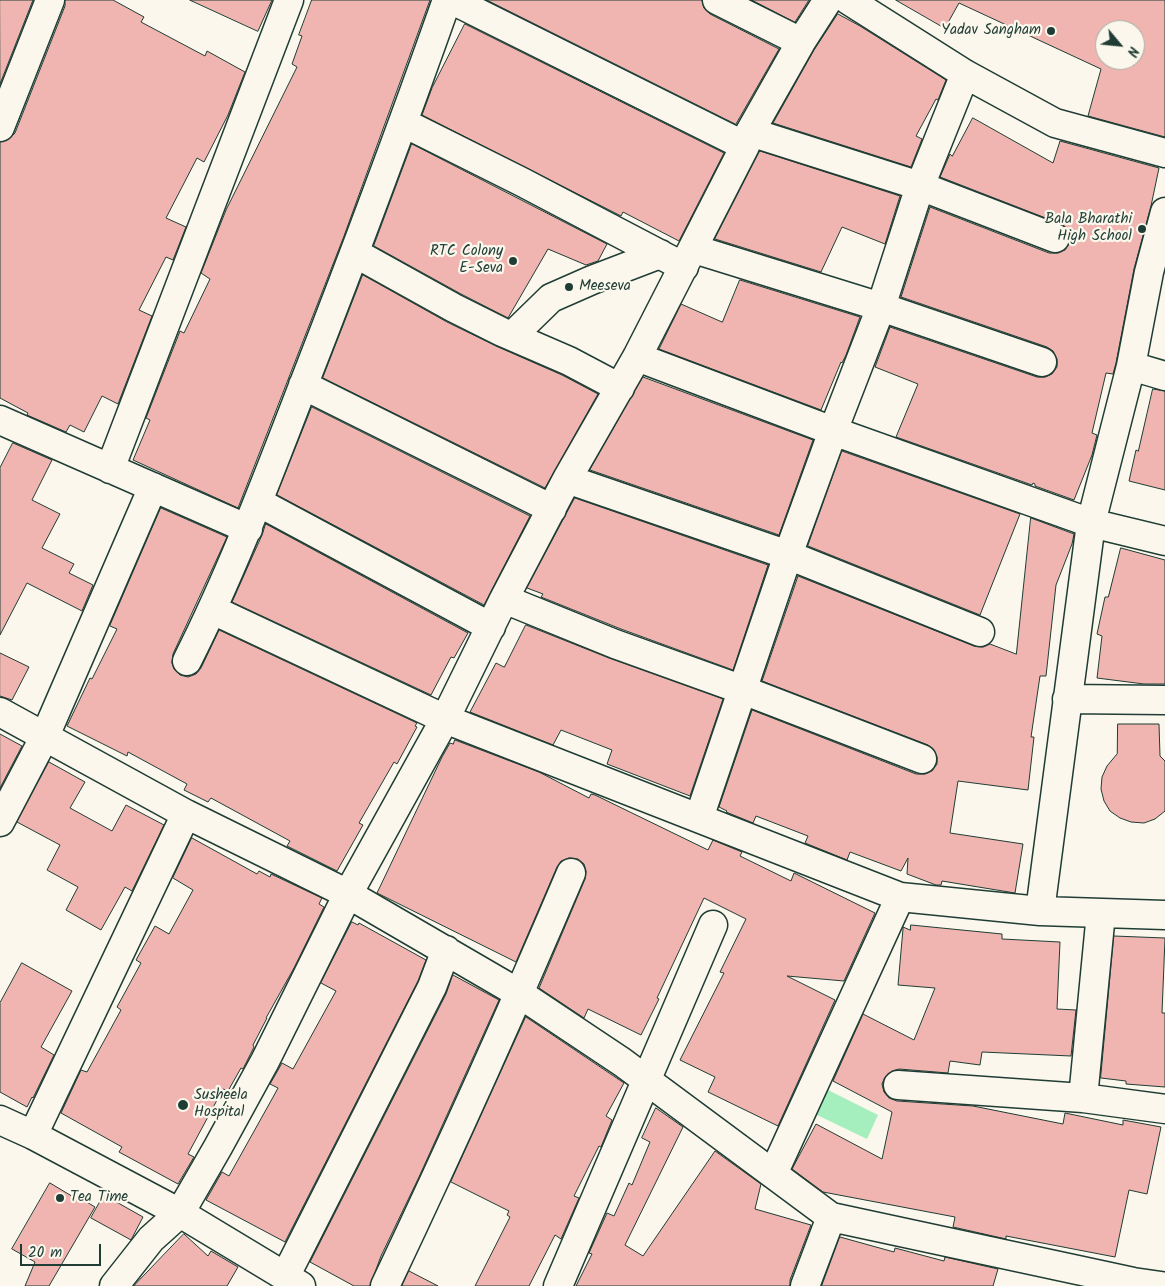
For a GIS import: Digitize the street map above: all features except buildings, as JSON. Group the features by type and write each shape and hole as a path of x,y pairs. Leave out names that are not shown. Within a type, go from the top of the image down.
{"street":[{"path":"0,127 50,0"},
{"path":"110,469 289,0"},
{"path":"187,661 213,610 248,529 404,123 447,0"},
{"path":"452,0 748,139 920,186 1055,238"},
{"path":"717,0 801,42"},
{"path":"114,1286 151,1239 180,1213 265,1061 348,894 445,720 504,599 567,480 637,357 679,256 748,139 801,42 828,0"},
{"path":"848,0 965,74 1055,123 1165,153"},
{"path":"699,818 832,431 880,307 920,186 965,74"},
{"path":"404,123 679,256 880,307 1042,362"},
{"path":"1040,911 1091,523 1131,366 1149,272 1165,212"},
{"path":"355,253 454,308 569,361 620,388"},
{"path":"512,336 551,298 592,280 679,256"},
{"path":"637,357 832,431 1091,523 1165,542"},
{"path":"1131,366 1165,376"},
{"path":"303,385 552,509"},
{"path":"3,429 110,469 248,529"},
{"path":"567,480 788,555 980,632"},
{"path":"0,822 45,736 153,487"},
{"path":"258,502 491,627"},
{"path":"504,599 615,644 743,690 922,759"},
{"path":"213,610 445,720 900,897 1040,911 1165,915"},
{"path":"1067,699 1165,700"},
{"path":"0,712 186,814 348,894 520,994 646,1080 831,1217 1133,1284 1162,1286"},
{"path":"33,1135 186,814"},
{"path":"385,1286 441,1169 520,994 571,873"},
{"path":"773,1174 900,897"},
{"path":"1083,1098 1101,913"},
{"path":"558,1286 713,925"},
{"path":"0,1120 33,1135 180,1213 293,1282 432,987 446,950"},
{"path":"898,1085 1083,1098 1165,1110"},
{"path":"805,1286 831,1217"}],"green space":[{"path":"828,1090 878,1115 867,1139 817,1115"}],"place":[{"name":"Yadav Sangham","path":"1051,31"},
{"name":"Bala Bharathi High School","path":"1142,229"},
{"name":"RTC Colony E-Seva","path":"513,261"},
{"name":"Meeseva","path":"569,287"},
{"name":"Susheela Hospital","path":"183,1105"},
{"name":"Tea Time","path":"60,1198"}]}
